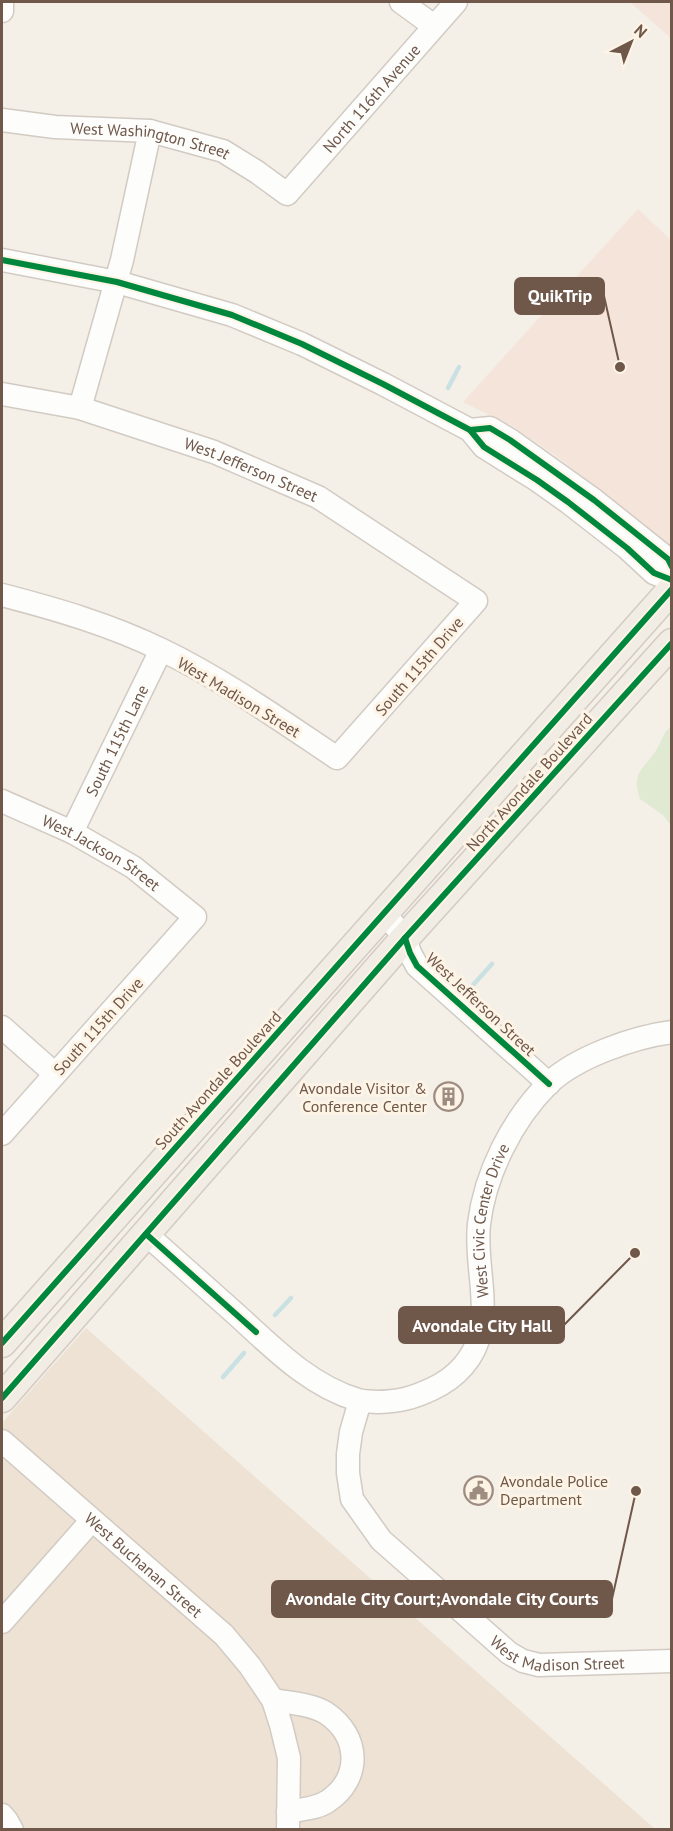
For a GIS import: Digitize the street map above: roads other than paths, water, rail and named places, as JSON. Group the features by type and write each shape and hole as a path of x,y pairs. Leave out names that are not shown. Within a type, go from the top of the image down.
{"main road":[{"name":"North Avondale Boulevard","path":"455,834 672,589"},
{"name":"North Avondale Boulevard","path":"405,938 672,643"},
{"name":"South Avondale Boulevard","path":"2,1343 455,834"},
{"path":"2,1398 405,938"},
{"path":"120,1210 146,1234"}],"street":[{"path":"2,2 2,11"},
{"path":"401,2 434,26"},
{"name":"North 116th Avenue","path":"286,194 456,2"},
{"name":"West Washington Street","path":"2,120 55,127 150,131 223,151 257,172 286,194"},
{"path":"80,408 117,282 150,131"},
{"path":"2,260 117,282 232,315 302,344 470,430 484,447 568,502 627,548 654,573 672,580"},
{"name":"West Jefferson Street","path":"2,394 80,408 214,452 318,497 476,601"},
{"path":"470,430 490,428 533,455 626,524 668,559 672,567"},
{"name":"West Madison Street","path":"2,595 100,624 161,650 233,689 337,758"},
{"name":"South 115th Drive","path":"337,758 476,601"},
{"name":"South 115th Lane","path":"72,832 161,650"},
{"name":"West Jackson Street","path":"2,801 72,832 133,867 195,917"},
{"name":"West Jefferson Street","path":"384,913 405,938 417,966 549,1084"},
{"name":"South 115th Drive","path":"2,1134 195,917"},
{"path":"2,1027 55,1074"},
{"name":"West Civic Center Drive","path":"146,1234 290,1363 326,1388 360,1401 397,1402 420,1395 451,1378 461,1369 472,1356 480,1335 484,1309 479,1264 479,1225 487,1187 501,1152 519,1119 549,1084 570,1068 615,1046 653,1034 672,1032"},
{"name":"West Madison Street","path":"360,1401 351,1432 348,1454 352,1500 381,1540 509,1653 523,1661 539,1665 672,1661"},
{"name":"West Buchanan Street","path":"2,1441 224,1635 250,1666 273,1700 281,1725 289,1758 288,1821 327,1802 350,1775 354,1758 351,1744 340,1727 326,1713 310,1707 273,1700"},
{"path":"2,1622 92,1520"},
{"path":"2,1815 12,1830"}],"waterway":[{"path":"448,388 459,367"},
{"path":"473,985 492,964"},
{"path":"275,1315 291,1298"},
{"path":"223,1377 244,1353"}],"place":[{"name":"QuikTrip","path":"620,367"},
{"name":"Avondale Visitor & Conference Center","path":"448,1097"},
{"name":"Avondale City Hall","path":"635,1253"},
{"name":"Avondale Police Department","path":"479,1490"},
{"name":"Avondale City Court;Avondale City Courts","path":"636,1491"}]}
